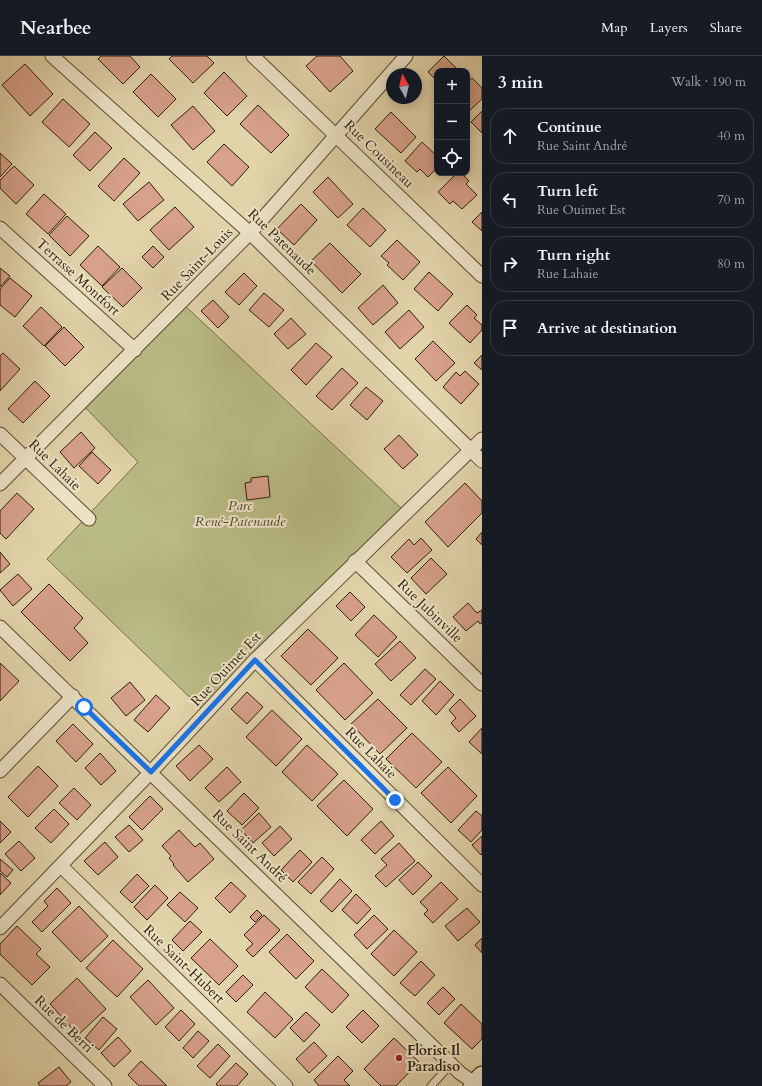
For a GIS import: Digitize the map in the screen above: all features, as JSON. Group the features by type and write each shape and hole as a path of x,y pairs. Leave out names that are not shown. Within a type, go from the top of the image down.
{"street":[{"name":"Rue Patenaude","path":"52,56 250,233 482,461"},
{"name":"Rue Cousineau","path":"253,56 482,276"},
{"name":"Rue Saint-Louis","path":"0,484 250,233 406,56"},
{"name":"Terrasse Montfort","path":"0,228 135,350"},
{"name":"Rue Lahaie","path":"0,434 89,518"},
{"name":"Rue Ouimet Est","path":"0,928 151,772 255,660 482,439"},
{"name":"Rue Jubinville","path":"355,561 482,684"},
{"name":"Rue Saint André","path":"0,626 451,1064 477,1083"},
{"name":"Rue Lahaie","path":"255,660 482,885"},
{"path":"0,771 73,696"},
{"name":"Rue Saint-Hubert","path":"61,866 286,1086"},
{"name":"Rue de Berri","path":"0,984 105,1086"}],"lane":[{"path":"431,1086 451,1064"}],"green space":[{"name":"Parc René-Patenaude","path":"182,303 403,510 206,713 47,559 138,462 80,402"}],"building":[{"path":"101,56 130,56 140,67 123,84 98,59"},
{"path":"172,56 207,56 214,63 193,83 169,59"},
{"path":"317,56 340,56 353,71 330,92 306,66"},
{"path":"444,56 456,68 434,68 434,78 428,72"},
{"path":"25,64 53,94 30,116 2,85"},
{"path":"224,72 247,96 227,116 204,93"},
{"path":"151,74 176,99 158,117 133,92"},
{"path":"472,78 482,88 482,99 470,110 470,104 470,80"},
{"path":"63,99 90,124 69,147 42,122"},
{"path":"258,105 289,135 271,153 240,124"},
{"path":"193,106 215,131 193,150 171,125"},
{"path":"482,111 482,133 471,122"},
{"path":"391,112 416,137 401,153 375,129"},
{"path":"95,132 112,148 90,171 73,155"},
{"path":"422,142 434,153 434,171 428,177 420,169 417,172 405,161"},
{"path":"224,144 249,167 232,186 207,162"},
{"path":"0,153 12,164 0,177"},
{"path":"124,158 140,173 114,201 98,186"},
{"path":"14,166 34,185 16,204 0,188 0,180"},
{"path":"454,176 464,176 469,181 466,184 477,195 462,209 453,201 450,204 438,192"},
{"path":"328,177 353,204 338,218 313,192"},
{"path":"149,182 164,200 138,221 123,204"},
{"path":"44,194 66,214 48,234 26,214"},
{"path":"301,204 317,220 294,245 277,229"},
{"path":"175,207 194,227 169,250 150,230"},
{"path":"363,208 386,230 370,247 347,225"},
{"path":"482,212 482,231 472,222"},
{"path":"67,216 89,236 70,256 49,235"},
{"path":"397,240 420,262 403,280 387,265 389,263 381,256"},
{"path":"330,243 361,274 342,293 311,261"},
{"path":"98,246 120,267 102,286 80,265"},
{"path":"153,246 164,257 153,268 142,257"},
{"path":"0,268 10,276 0,287"},
{"path":"122,268 142,288 123,307 102,287"},
{"path":"429,272 453,294 438,311 414,289"},
{"path":"244,273 257,286 239,305 225,292"},
{"path":"10,278 32,296 15,317 0,305 0,289"},
{"path":"383,285 398,303 373,325 358,308"},
{"path":"264,293 284,310 269,327 249,310"},
{"path":"213,300 229,317 218,328 201,311"},
{"path":"467,305 477,315 474,318 482,325 482,330 470,343 449,323"},
{"path":"41,307 62,327 44,346 23,326"},
{"path":"409,310 424,327 400,349 385,332"},
{"path":"291,318 306,334 288,349 274,334"},
{"path":"64,327 84,347 65,366 45,346"},
{"path":"433,341 455,363 436,381 415,359"},
{"path":"316,343 332,357 306,385 291,370"},
{"path":"3,353 20,369 0,391 0,356"},
{"path":"482,355 482,370 474,363"},
{"path":"342,368 358,383 332,410 316,396"},
{"path":"465,371 479,384 461,404 443,387 456,372 460,376"},
{"path":"35,381 50,396 23,423 8,409"},
{"path":"366,387 383,401 367,420 350,405"},
{"path":"81,432 95,448 74,468 60,452"},
{"path":"399,435 418,455 403,469 384,449"},
{"path":"92,452 111,470 98,484 79,466"},
{"path":"268,476 270,497 247,500 245,483 251,482 251,478"},
{"path":"465,483 482,501 482,513 448,547 425,522"},
{"path":"17,493 34,509 6,539 0,533 0,511"},
{"path":"482,532 482,545 476,539"},
{"path":"421,538 432,550 407,573 391,557 409,539 414,545"},
{"path":"0,552 10,564 0,573"},
{"path":"431,558 447,574 426,594 411,578"},
{"path":"18,574 32,589 13,606 0,590"},
{"path":"49,584 83,618 74,628 88,643 70,661 21,612"},
{"path":"350,592 365,607 351,621 336,606"},
{"path":"468,603 477,613 482,610 482,623 480,624 478,621 466,631 453,617"},
{"path":"374,615 397,637 378,657 355,635"},
{"path":"308,629 338,658 311,685 281,656"},
{"path":"400,641 416,658 391,681 375,664"},
{"path":"0,663 19,681 0,701"},
{"path":"344,663 373,693 345,720 316,690"},
{"path":"425,669 436,679 411,705 400,695"},
{"path":"440,681 454,695 436,715 422,701"},
{"path":"130,682 145,700 126,716 111,698"},
{"path":"247,692 263,707 247,724 231,709"},
{"path":"156,695 170,708 148,732 134,720"},
{"path":"378,699 407,728 380,754 351,724"},
{"path":"460,699 476,716 459,732 451,723 456,718 449,710"},
{"path":"272,710 302,739 276,766 246,737"},
{"path":"73,724 93,744 76,762 56,741"},
{"path":"482,728 482,754 469,742"},
{"path":"412,733 442,762 416,788 386,759"},
{"path":"199,745 213,759 190,781 176,766"},
{"path":"307,745 338,774 312,801 282,772"},
{"path":"100,753 116,771 101,785 85,768"},
{"path":"38,766 58,786 28,817 8,797"},
{"path":"227,767 241,782 219,802 205,788"},
{"path":"448,767 477,796 451,823 421,793"},
{"path":"344,780 373,809 347,836 317,806"},
{"path":"74,788 91,805 77,820 59,803"},
{"path":"244,793 259,808 242,825 227,811"},
{"path":"150,796 163,809 142,830 129,817"},
{"path":"54,809 69,824 51,843 35,828"},
{"path":"476,811 482,816 482,830 471,842 458,830"},
{"path":"259,813 271,827 253,843 241,830"},
{"path":"0,821 11,832 0,843"},
{"path":"381,821 394,836 375,854 361,840"},
{"path":"129,825 143,840 129,852 115,837"},
{"path":"280,826 292,839 274,856 262,843"},
{"path":"179,830 195,847 200,843 214,859 188,882 173,865 174,864 169,858 171,856 162,846"},
{"path":"482,836 482,854 481,855 472,845"},
{"path":"19,841 35,858 21,871 5,854"},
{"path":"105,842 118,857 98,875 84,861"},
{"path":"399,843 415,861 386,887 375,876 387,865 381,859"},
{"path":"300,850 312,862 293,882 281,870"},
{"path":"322,857 334,869 311,894 298,882"},
{"path":"0,859 13,870 7,877 0,871"},
{"path":"418,862 432,876 413,895 399,880"},
{"path":"0,873 11,883 0,895"},
{"path":"137,874 149,886 132,903 120,892"},
{"path":"340,879 352,891 332,912 320,901"},
{"path":"231,882 246,896 230,913 215,898"},
{"path":"441,882 458,899 433,923 424,914 428,910 420,902"},
{"path":"155,885 168,898 147,920 134,907"},
{"path":"57,888 71,903 42,932 32,922 48,906 44,901"},
{"path":"180,892 198,908 185,922 167,905"},
{"path":"356,894 371,909 357,924 342,910"},
{"path":"79,906 108,936 81,962 52,932"},
{"path":"467,908 480,922 458,941 445,926"},
{"path":"257,910 262,915 255,922 250,917"},
{"path":"264,915 280,930 253,957 246,950 253,944 244,935"},
{"path":"374,915 388,929 367,949 354,935"},
{"path":"190,921 202,932 183,951 172,940"},
{"path":"17,926 41,949 36,954 50,967 32,985 0,954 0,944"},
{"path":"394,930 417,952 394,976 371,954"},
{"path":"287,934 314,961 296,979 269,952"},
{"path":"482,938 482,953 475,945"},
{"path":"210,939 238,966 219,985 191,958"},
{"path":"113,940 143,969 117,997 86,968"},
{"path":"421,961 435,975 415,996 400,983"},
{"path":"322,969 349,995 332,1013 305,987"},
{"path":"243,975 253,985 236,1002 226,992"},
{"path":"77,978 106,1009 78,1035 50,1004"},
{"path":"148,980 174,1008 156,1025 130,997"},
{"path":"443,987 455,999 439,1015 427,1003"},
{"path":"265,992 293,1019 275,1038 247,1012"},
{"path":"461,1004 482,1024 482,1039 472,1049 444,1023"},
{"path":"181,1010 195,1024 179,1041 165,1027"},
{"path":"363,1010 379,1026 362,1043 346,1027"},
{"path":"306,1012 320,1025 304,1042 290,1028"},
{"path":"103,1017 117,1029 99,1050 85,1038"},
{"path":"198,1031 209,1041 193,1058 183,1048"},
{"path":"118,1037 131,1051 114,1067 101,1053"},
{"path":"394,1038 419,1062 396,1086 381,1086 364,1069"},
{"path":"314,1042 327,1056 309,1073 296,1059"},
{"path":"218,1044 230,1056 210,1078 197,1066"},
{"path":"338,1056 353,1071 344,1080 350,1086 319,1086 314,1080"},
{"path":"141,1061 166,1086 139,1086 128,1075"},
{"path":"236,1063 248,1074 237,1086 218,1086 216,1084"},
{"path":"59,1067 71,1082 66,1086 40,1086 38,1083"}],"place":[{"name":"Florist Il Paradiso","path":"399,1058"}],"route":[{"path":"84,707 151,772 255,660 395,800"}]}
